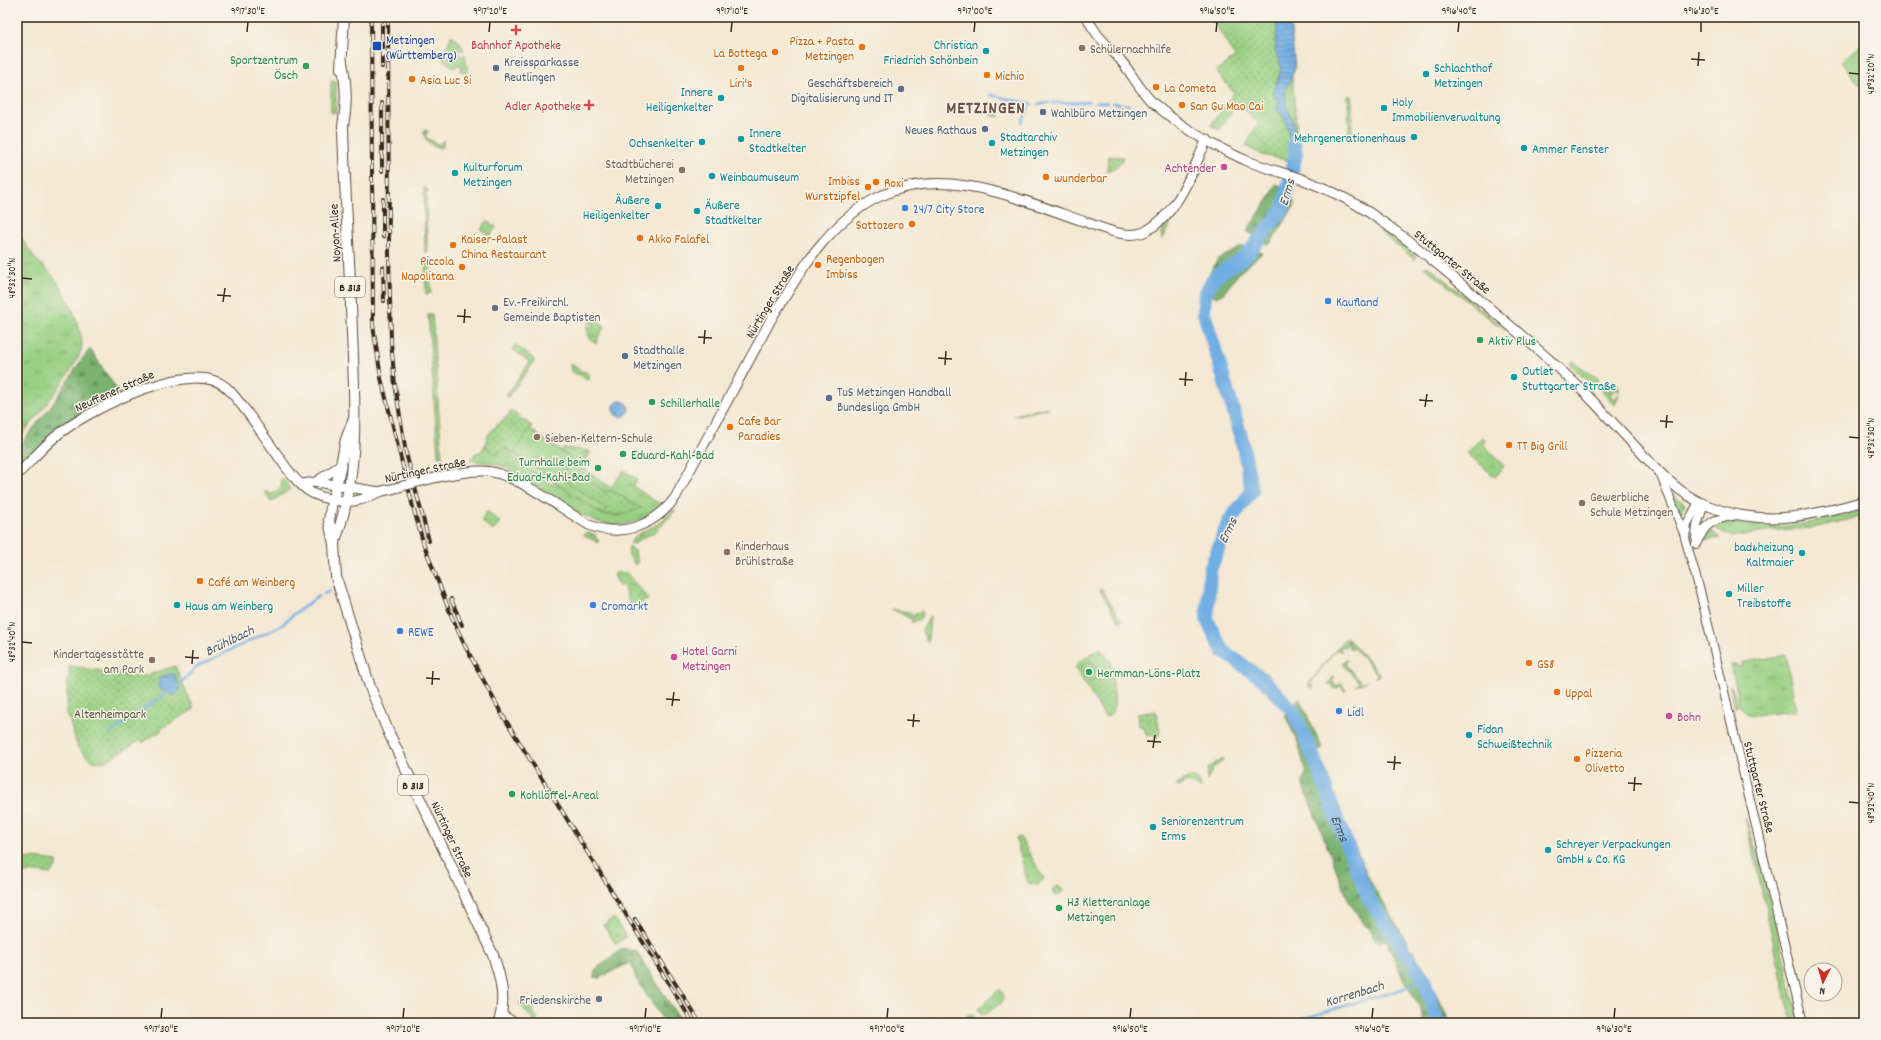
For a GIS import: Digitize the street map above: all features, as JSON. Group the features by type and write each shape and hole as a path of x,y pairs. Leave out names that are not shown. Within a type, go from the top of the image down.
{"main road":[{"name":"Noyon-Allee","path":"344,17 342,62 345,78 345,111 343,118 353,343 355,442 348,486"},
{"name":"Stuttgarter Straße","path":"1087,17 1094,31 1122,62 1149,99 1178,122 1245,160 1305,181 1343,197 1372,214 1460,283 1577,386 1660,473 1701,503"},
{"name":"Nürtinger Straße","path":"302,484 310,492 333,500 359,501 380,492 438,477 474,471 494,472 523,484 589,525 600,530 624,530 643,525 663,512 674,498 783,300 822,242 858,208 895,189 915,184 961,184 1013,198 1112,230 1129,234 1141,232 1157,224 1173,207 1185,186 1207,139"},
{"name":"Neuffener Straße","path":"17,475 51,440 86,414 146,388 174,380 197,377 212,380 227,388 250,416 289,472 302,484"},
{"name":"Noyon-Allee","path":"337,485 346,439 354,419"},
{"path":"316,482 341,465"},
{"path":"302,484 316,482 337,485"},
{"name":"Nürtinger Straße","path":"380,492 337,485 329,521 334,544 336,577 370,687 395,746 493,955 500,976 502,991 500,1018"},
{"name":"Nürtinger Straße","path":"334,544 340,528 348,486"},
{"path":"1701,503 1737,515 1767,519 1797,517 1820,513 1864,501"}],"street":[{"path":"1660,473 1686,538"},
{"path":"1696,544 1697,525 1701,503"},
{"name":"Stuttgarter Straße","path":"1701,503 1687,524 1686,538 1692,557 1803,1023"},
{"path":"1692,557 1696,544 1706,526 1721,518 1737,515"},
{"name":"Nürtinger Straße","path":"500,1018 516,1023"}],"green space":[{"path":"1211,17 1287,17 1299,155 1287,160 1262,155 1246,146 1258,123 1238,103 1219,130 1211,125 1234,93 1216,71 1235,57"},
{"path":"452,35 459,41 464,50 444,52"},
{"path":"1864,42 1864,87 1862,88 1841,62"},
{"path":"465,55 468,74 460,71 462,67 458,64 455,68 442,59 443,56 454,57"},
{"path":"331,81 336,81 336,112 331,113"},
{"path":"1348,96 1351,96 1352,100 1352,133 1349,140"},
{"path":"997,103 1002,104 999,117 990,115 991,107"},
{"path":"425,130 428,131 425,137 424,133"},
{"path":"425,137 439,145 443,140 443,147 440,148 434,146 428,142"},
{"path":"1108,156 1123,157 1117,166 1107,171"},
{"path":"1207,161 1207,165 1180,207 1180,204"},
{"path":"1276,184 1281,186 1280,194 1293,199 1295,205 1271,243 1267,244 1247,231 1270,197"},
{"path":"424,187 429,191 426,191 427,250 429,250 427,252 425,252"},
{"path":"1177,214 1162,239 1161,232 1174,215"},
{"path":"487,221 496,227 490,236 481,230"},
{"path":"1379,231 1389,235 1402,244 1415,255 1415,260"},
{"path":"17,232 34,257 53,276 63,290 78,323 82,346 79,355 64,380 17,441"},
{"path":"1243,246 1262,253 1239,273 1223,294 1217,297 1199,291 1218,259"},
{"path":"425,261 430,265 431,293 426,294"},
{"path":"1424,267 1429,267 1506,329 1499,326"},
{"path":"428,314 432,314 442,458 438,456"},
{"path":"592,316 605,326 598,337 596,344 589,338 587,326 593,327 594,324 589,323"},
{"path":"515,345 533,358 534,362 508,397 506,396 530,362 512,349"},
{"path":"90,349 120,394 84,411 58,431 17,469 17,449 54,402"},
{"path":"1572,361 1599,379 1595,385 1570,365"},
{"path":"570,365 573,365 582,372 585,371 590,379 586,380 579,374 575,374 571,371"},
{"path":"1615,381 1619,388 1619,392 1615,389 1610,395 1614,399 1619,394 1615,405 1600,390 1601,388 1609,391"},
{"path":"1047,407 1049,408 1014,416 1014,415"},
{"path":"511,411 532,426 530,430 562,451 564,448 589,451 578,466 583,476 604,491 613,491 641,508 622,515 603,515 505,448 498,453 492,453 485,445 488,435"},
{"path":"530,429 572,459 560,477 607,509 603,515 513,453"},
{"path":"1482,437 1486,440 1483,444 1504,466 1495,477 1467,453"},
{"path":"485,445 492,453 498,453 505,448 513,453 512,456 553,485 577,451 591,452 581,466 611,488 624,470 637,480 633,486 656,502 662,503 649,514 636,521 623,524 599,522 573,510 507,468 496,464 470,460 476,453 481,452"},
{"path":"283,478 290,489 271,502 265,492 267,491 270,495 283,486 280,481"},
{"path":"1672,494 1685,504 1681,513 1680,512"},
{"path":"673,510 676,510 655,532 640,539 635,544 630,543 637,535 658,524"},
{"path":"1864,510 1864,516 1813,528 1764,531 1732,537 1711,526 1724,522 1766,526 1787,526 1820,521"},
{"path":"487,511 501,523 493,531 481,520"},
{"path":"1710,531 1720,538 1706,540 1707,533"},
{"path":"586,532 596,535 595,538 598,539 598,543 584,535"},
{"path":"629,546 634,550 638,563 635,565 629,555"},
{"path":"620,572 626,573 649,599 631,608 623,585 619,586 614,574"},
{"path":"1101,588 1121,620 1119,622 1099,589"},
{"path":"892,609 910,612 912,615 911,619"},
{"path":"922,611 923,613 921,617 917,621 911,622 915,614"},
{"path":"930,616 928,641 927,641 922,631"},
{"path":"1344,639 1348,639 1346,646 1340,647 1341,652 1336,649"},
{"path":"1349,640 1379,673 1379,675 1375,678 1377,674 1354,647 1350,650 1348,644"},
{"path":"1101,648 1102,653 1105,652 1107,660 1109,659 1111,661 1115,707 1113,712 1107,717 1104,716 1075,667 1078,666 1077,663"},
{"path":"1333,653 1310,684 1314,687 1312,688 1308,685"},
{"path":"1786,655 1796,711 1755,715 1746,713 1740,706 1731,664 1736,664 1737,667 1742,666 1741,663"},
{"path":"1347,659 1345,664 1362,683 1366,680 1365,682 1355,686 1359,682 1342,664"},
{"name":"Hermman-Löns-Platz","path":"1090,661 1099,676 1089,682 1080,667"},
{"name":"Altenheimpark","path":"70,666 141,677 175,666 194,709 162,728 161,731 142,743 141,740 106,761 93,762 78,748 67,713 67,685"},
{"path":"1334,676 1335,677 1332,680 1337,686 1341,683 1346,690 1344,691 1342,686 1334,689 1332,684 1328,684"},
{"path":"1731,686 1738,705 1735,708 1732,701"},
{"path":"1299,698 1323,749 1314,753 1370,881 1425,972 1451,1023 1424,1023 1420,1007 1404,981 1386,940 1377,942 1349,902 1302,782 1306,773 1298,743 1285,715"},
{"path":"1156,711 1160,732 1156,739 1152,734 1147,737 1144,728 1138,725 1137,714"},
{"path":"1222,759 1223,761 1213,768 1207,781 1208,768"},
{"path":"1189,777 1197,779 1201,788 1187,782 1178,787 1176,785"},
{"path":"1745,817 1762,868 1799,1023 1792,1023"},
{"path":"1020,837 1044,879 1039,883 1028,883 1016,839"},
{"path":"33,858 57,861 57,866 50,874 37,872 25,873 22,870 24,859"},
{"path":"1058,886 1064,891 1056,896 1052,890"},
{"path":"614,918 626,937 616,944 603,925"},
{"path":"623,948 637,952 682,1023 665,1023 636,979 631,962 599,978 594,977 595,970"},
{"path":"1000,989 1004,996 1002,1002 986,1014 982,1014 978,1009"},
{"path":"520,1002 529,1007 538,1019 535,1022 519,1003"},
{"path":"972,1014 976,1019 973,1023 957,1023"}],"water":[{"path":"1276,17 1290,17 1295,69 1285,91 1287,108 1293,121 1299,162 1289,160 1290,146 1287,125 1281,114 1276,109 1279,106 1273,93 1281,70 1280,61 1275,51 1277,30"},
{"path":"621,401 628,406 629,409 624,416 621,417 614,412 613,409 618,402"},
{"path":"170,674 175,674 180,690 175,696 159,689 159,678"}],"waterway":[{"path":"990,95 1032,104"},
{"path":"1053,103 1089,102"},
{"path":"1096,102 1108,103"},
{"path":"1038,104 1049,103"},
{"path":"1113,103 1129,105"},
{"path":"1022,122 1029,107"},
{"name":"Erms","path":"1294,144 1296,154 1283,209 1246,256 1216,276 1205,293 1204,313 1241,436 1252,491 1228,523 1210,570 1207,620 1223,651 1265,681 1293,711 1315,760 1369,899 1424,979 1438,1023"},
{"name":"Brühlbach","path":"324,594 330,591"},
{"name":"Brühlbach","path":"177,687 196,667 282,625 295,613 319,596"},
{"name":"Brühlbach","path":"111,733 169,691"},
{"name":"Korrenbach","path":"1288,1023 1425,982"}],"railway":[{"path":"371,17 373,325 381,378 424,545 464,644 500,711 693,1023"},
{"path":"382,17 382,67"},
{"path":"388,17 391,342 395,385 406,453 429,541"},
{"path":"382,103 382,171"},
{"path":"383,199 383,237"},
{"path":"383,267 384,301"},
{"path":"451,599 462,625"},
{"path":"635,919 700,1023"}],"place":[{"name":"Bahnhof Apotheke","path":"516,30"},
{"name":"Metzingen (Württemberg)","path":"377,46"},
{"name":"Pizza + Pasta Metzingen","path":"862,47"},
{"name":"Schülernachhilfe","path":"1082,48"},
{"name":"Christian Friedrich Schönbein","path":"986,51"},
{"name":"La Bottega","path":"775,52"},
{"name":"Sportzentrum Ösch","path":"306,66"},
{"name":"Kreissparkasse Reutlingen","path":"496,68"},
{"name":"Liri's","path":"741,68"},
{"name":"Schlachthof Metzingen","path":"1426,74"},
{"name":"Michio","path":"987,75"},
{"name":"Asia Luc Si","path":"412,79"},
{"name":"La Cometa","path":"1156,87"},
{"name":"Geschäftsbereich Digitalisierung und IT","path":"901,89"},
{"name":"Innere Heiligenkelter","path":"721,98"},
{"name":"Adler Apotheke","path":"589,105"},
{"name":"San Gu Mao Cai","path":"1182,105"},
{"name":"Holy Immobilienverwaltung","path":"1384,108"},
{"name":"Wahlbüro Metzingen","path":"1043,112"},
{"name":"Neues Rathaus","path":"985,129"},
{"name":"Mehrgenerationenhaus","path":"1414,137"},
{"name":"Innere Stadtkelter","path":"741,139"},
{"name":"Ochsenkelter","path":"702,142"},
{"name":"Stadtarchiv Metzingen","path":"992,143"},
{"name":"Ammer Fenster","path":"1524,148"},
{"name":"Achtender","path":"1224,167"},
{"name":"Stadtbücherei Metzingen","path":"682,170"},
{"name":"Kulturforum Metzingen","path":"455,173"},
{"name":"Weinbaumuseum","path":"712,176"},
{"name":"wunderbar","path":"1046,177"},
{"name":"Roxi","path":"876,182"},
{"name":"Imbiss Wurstzipfel","path":"868,187"},
{"name":"Äußere Heiligenkelter","path":"658,206"},
{"name":"24/7 City Store","path":"905,208"},
{"name":"Äußere Stadtkelter","path":"697,211"},
{"name":"Sottozero","path":"912,224"},
{"name":"Akko Falafel","path":"640,238"},
{"name":"Kaiser-Palast China Restaurant","path":"453,245"},
{"name":"Regenbogen Imbiss","path":"818,265"},
{"name":"Piccola Napolitana","path":"462,267"},
{"name":"Kaufland","path":"1328,301"},
{"name":"Ev.-Freikirchl. Gemeinde Baptisten","path":"495,308"},
{"name":"Aktiv Plus","path":"1480,340"},
{"name":"Stadthalle Metzingen","path":"625,356"},
{"name":"Outlet Stuttgarter Straße","path":"1514,377"},
{"name":"TuS Metzingen Handball Bundesliga GmbH","path":"829,398"},
{"name":"Schillerhalle","path":"652,402"},
{"name":"Cafe Bar Paradies","path":"730,427"},
{"name":"Sieben-Keltern-Schule","path":"537,437"},
{"name":"TT Big Grill","path":"1509,445"},
{"name":"Eduard-Kahl-Bad","path":"623,454"},
{"name":"Turnhalle beim Eduard-Kahl-Bad","path":"598,468"},
{"name":"Gewerbliche Schule Metzingen","path":"1582,503"},
{"name":"Kinderhaus Brühlstraße","path":"727,552"},
{"name":"bad&heizung Kaltmaier","path":"1802,553"},
{"name":"Café am Weinberg","path":"200,581"},
{"name":"Miller Treibstoffe","path":"1729,594"},
{"name":"Haus am Weinberg","path":"177,605"},
{"name":"Cromarkt","path":"593,605"},
{"name":"REWE","path":"400,631"},
{"name":"Hotel Garni Metzingen","path":"674,657"},
{"name":"Kindertagesstätte am Park","path":"152,660"},
{"name":"GS8","path":"1529,663"},
{"name":"Hermman-Löns-Platz","path":"1089,672"},
{"name":"Uppal","path":"1557,692"},
{"name":"Lidl","path":"1339,711"},
{"name":"Bohn","path":"1669,716"},
{"name":"Fidan Schweißtechnik","path":"1469,735"},
{"name":"Pizzeria Olivetto","path":"1577,759"},
{"name":"Kohllöffel-Areal","path":"512,794"},
{"name":"Seniorenzentrum Erms","path":"1153,827"},
{"name":"Schreyer Verpackungen GmbH & Co. KG","path":"1548,850"},
{"name":"H3 Kletteranlage Metzingen","path":"1059,908"},
{"name":"Friedenskirche","path":"599,999"}],"district":[{"name":"METZINGEN","path":"986,107"}]}
